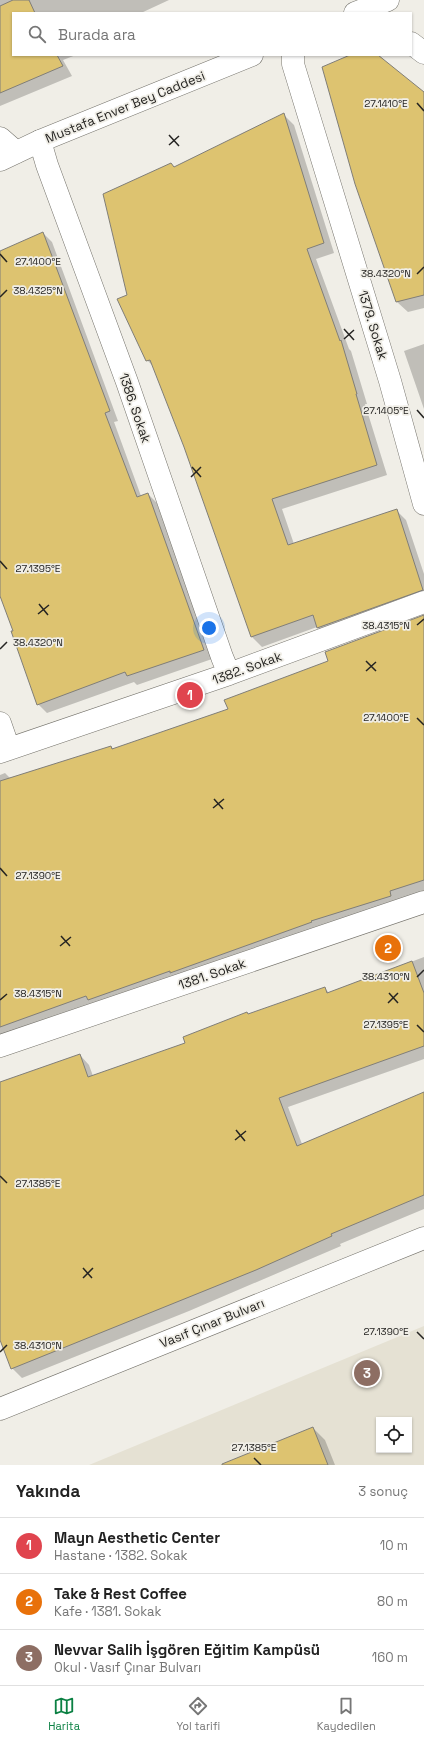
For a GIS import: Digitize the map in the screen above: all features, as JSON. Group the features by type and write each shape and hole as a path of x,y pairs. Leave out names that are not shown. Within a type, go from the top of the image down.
{"street":[{"path":"363,9 388,0"},
{"path":"412,44 424,53"},
{"name":"Mustafa Enver Bey Caddesi","path":"5,150 40,141 250,56"},
{"name":"1379. Sokak","path":"293,56 293,64 390,381 424,504"},
{"name":"1386. Sokak","path":"40,141 47,165 127,382 229,674"},
{"name":"1382. Sokak","path":"5,751 229,674 424,602"},
{"path":"0,723 5,751"},
{"name":"1381. Sokak","path":"0,1046 424,902"},
{"name":"Vasıf Çınar Bulvarı","path":"2,1404 424,1238"}],"shaded area":[{"path":"424,1326 424,1465 89,1465"}],"building":[{"path":"13,0 29,0 35,12 12,12 12,56 58,56 63,66 0,93 0,6"},
{"path":"348,56 379,56 424,92 424,295 396,302 355,184 322,67"},
{"path":"284,113 324,243 307,249 340,341 341,340 377,465 272,499 288,545 397,509 423,590 317,628 313,615 251,637 184,447 150,360 146,361 117,299 127,295 103,194 171,163 174,167"},
{"path":"43,232 110,411 105,413 137,497 148,493 204,650 127,676 125,672 37,705 0,596 0,251"},
{"path":"424,615 424,880 390,891 391,896 311,921 312,922 170,973 170,971 88,1000 86,996 0,1027 0,781 111,746 112,749 228,709 224,700 328,661 325,652"},
{"path":"412,961 424,993 424,1046 279,1098 297,1146 424,1092 424,1195 331,1234 332,1236 256,1270 11,1369 0,1340 0,1082 80,1054 88,1077 185,1043 183,1037 247,1012 248,1014 325,987 327,993"},
{"path":"313,1427 328,1465 222,1465 222,1464"}],"place":[{"name":"Mayn Aesthetic Center","path":"190,695"},
{"name":"Take & Rest Coffee","path":"388,948"},
{"name":"Nevvar Salih İşgören Eğitim Kampüsü","path":"367,1373"}]}
